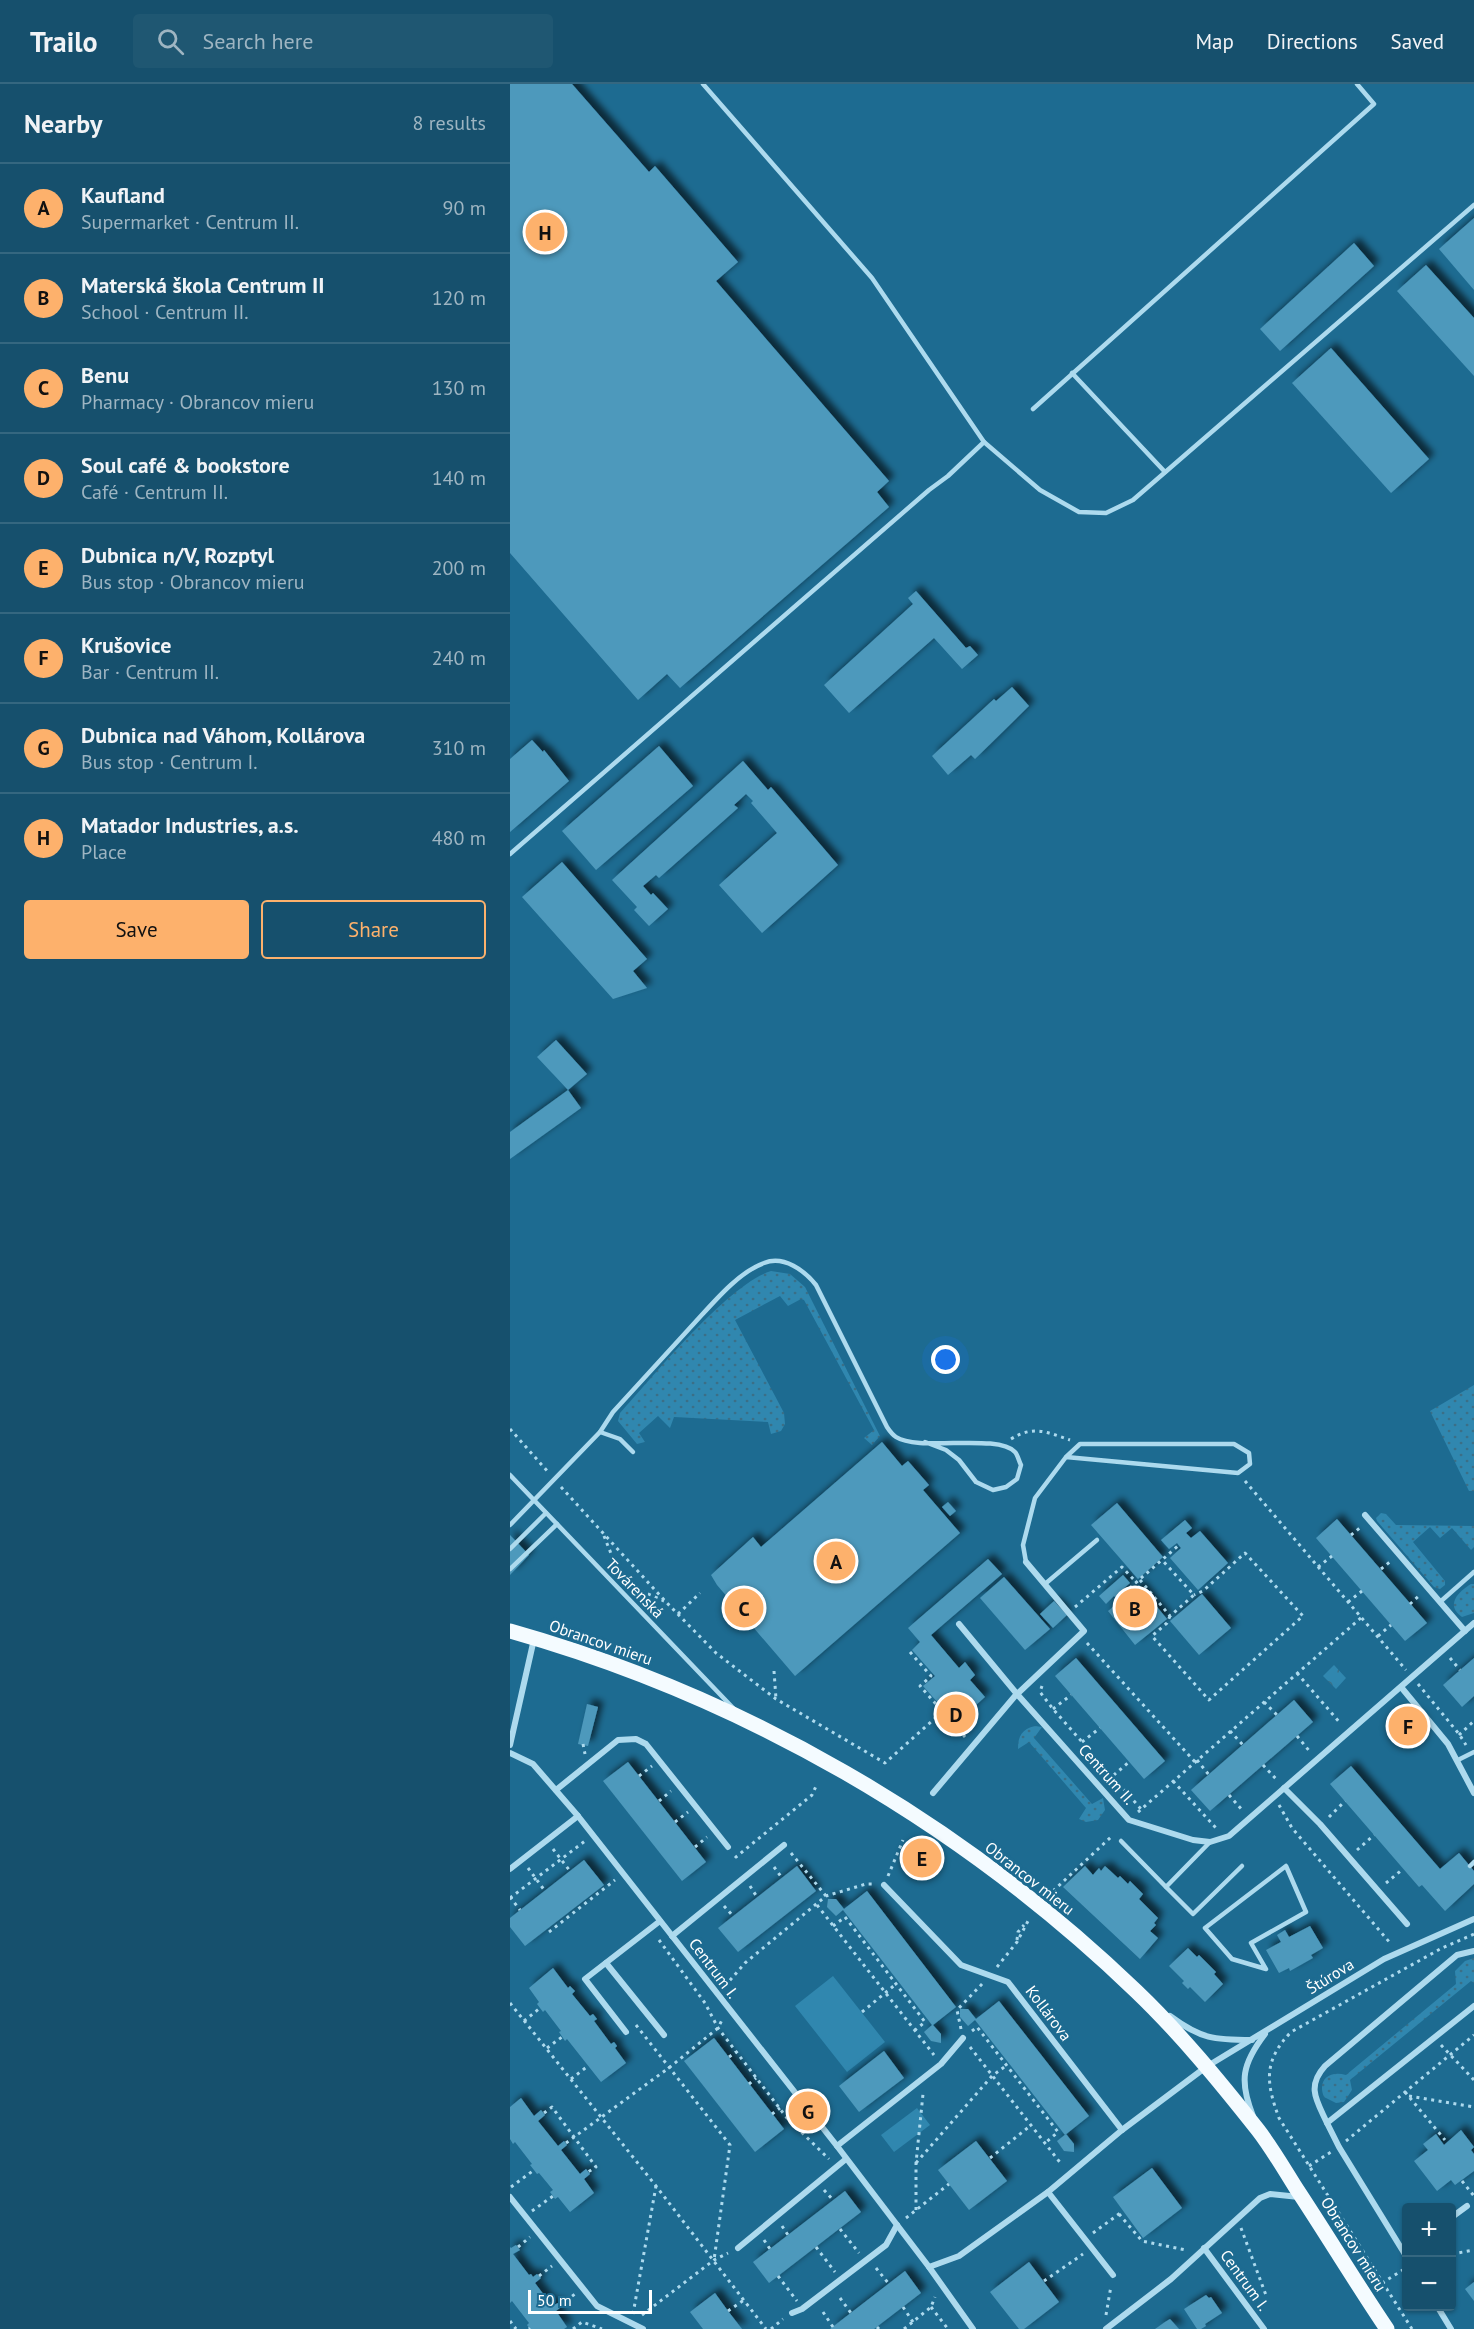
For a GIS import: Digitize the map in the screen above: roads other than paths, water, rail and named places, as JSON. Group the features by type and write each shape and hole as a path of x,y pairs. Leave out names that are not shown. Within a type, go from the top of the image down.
{"main road":[{"name":"Obrancov mieru","path":"510,1631 645,1676 694,1695 787,1739 950,1839 1040,1906 1137,1992 1206,2067 1260,2133 1387,2329"}],"street":[{"path":"1365,1515 1465,1631"},
{"path":"933,1793 1017,1694 1084,1632 1070,1612 1026,1562"},
{"path":"1210,1842 1229,1836 1474,1623"},
{"name":"Centrum II.","path":"959,1624 1017,1694 1129,1820 1193,1840 1210,1842"},
{"path":"510,1745 534,1638"},
{"path":"1401,1687 1448,1744 1474,1793"},
{"path":"556,1790 618,1740 636,1739 646,1744 728,1847"},
{"name":"Centrum I.","path":"510,1753 533,1764 578,1816 837,2146 973,2329"},
{"path":"1284,1788 1320,1824 1407,1924"},
{"path":"510,1869 578,1816"},
{"path":"672,1936 784,1845"},
{"name":"Kollárova","path":"884,1885 961,1965 1008,1982 1122,2130"},
{"name":"Štúrova","path":"1206,2067 1384,1959 1474,1919"},
{"path":"626,2032 585,1979 660,1921"},
{"path":"1402,2248 1339,2147 1315,2096 1314,2081 1331,2059 1457,1955 1474,1951"},
{"path":"606,1963 664,2034"},
{"path":"1137,1992 1204,2037 1253,2040"},
{"path":"1327,2123 1474,2006"},
{"path":"1260,2133 1249,2104 1243,2078 1252,2052 1268,2031"},
{"path":"837,2146 941,2064 963,2038"},
{"path":"929,2267 959,2256 1048,2192 1122,2130 1206,2067"},
{"path":"738,2248 846,2159"},
{"path":"1048,2192 1113,2275"},
{"path":"1106,2329 1171,2279 1260,2198 1283,2193 1303,2198"},
{"path":"510,2197 597,2306 643,2329"},
{"path":"1456,2214 1467,2206"},
{"path":"792,2313 802,2309 886,2245 897,2225"},
{"name":"Centrum I.","path":"1202,2250 1264,2329"},
{"path":"1440,2311 1451,2329"}],"lane":[{"path":"703,84 872,278 984,442 1040,490 1079,512 1106,513 1133,500 1474,205"},
{"path":"1033,409 1374,104 1357,84"},
{"path":"1072,373 1166,472"},
{"path":"510,854 929,490 948,476 984,442"},
{"path":"510,1525 600,1432 613,1412 716,1300 751,1270 765,1262 773,1261 797,1267 816,1285 886,1427 897,1438 925,1442 1002,1445 1016,1452 1021,1465 1017,1479 1006,1487 993,1490 976,1482 959,1460 946,1450 925,1442"},
{"path":"600,1432 620,1439 633,1452"},
{"path":"1026,1562 1023,1545 1035,1498 1066,1457 1080,1444 1234,1444 1249,1453 1250,1464 1238,1473 1066,1457"},
{"name":"Továrenská","path":"510,1475 743,1718"},
{"path":"510,1549 546,1513"},
{"path":"510,1569 557,1524"},
{"path":"1045,1584 1097,1540"},
{"path":"1440,1602 1474,1572"},
{"path":"1458,1760 1473,1753"},
{"path":"1121,1841 1193,1914 1242,1866"},
{"path":"1166,1887 1210,1842"},
{"path":"1286,1866 1306,1912 1251,1943 1266,1969 1232,1959 1205,1928 1286,1866"}],"place":[{"name":"Matador Industries, a.s.","path":"545,232"},
{"name":"Kaufland","path":"836,1561"},
{"name":"Benu","path":"744,1608"},
{"name":"Materská škola Centrum II","path":"1135,1608"},
{"name":"Soul café & bookstore","path":"956,1714"},
{"name":"Krušovice","path":"1408,1726"},
{"name":"Dubnica n/V, Rozptyl","path":"922,1858"},
{"name":"Dubnica nad Váhom, Kollárova","path":"808,2111"}]}
